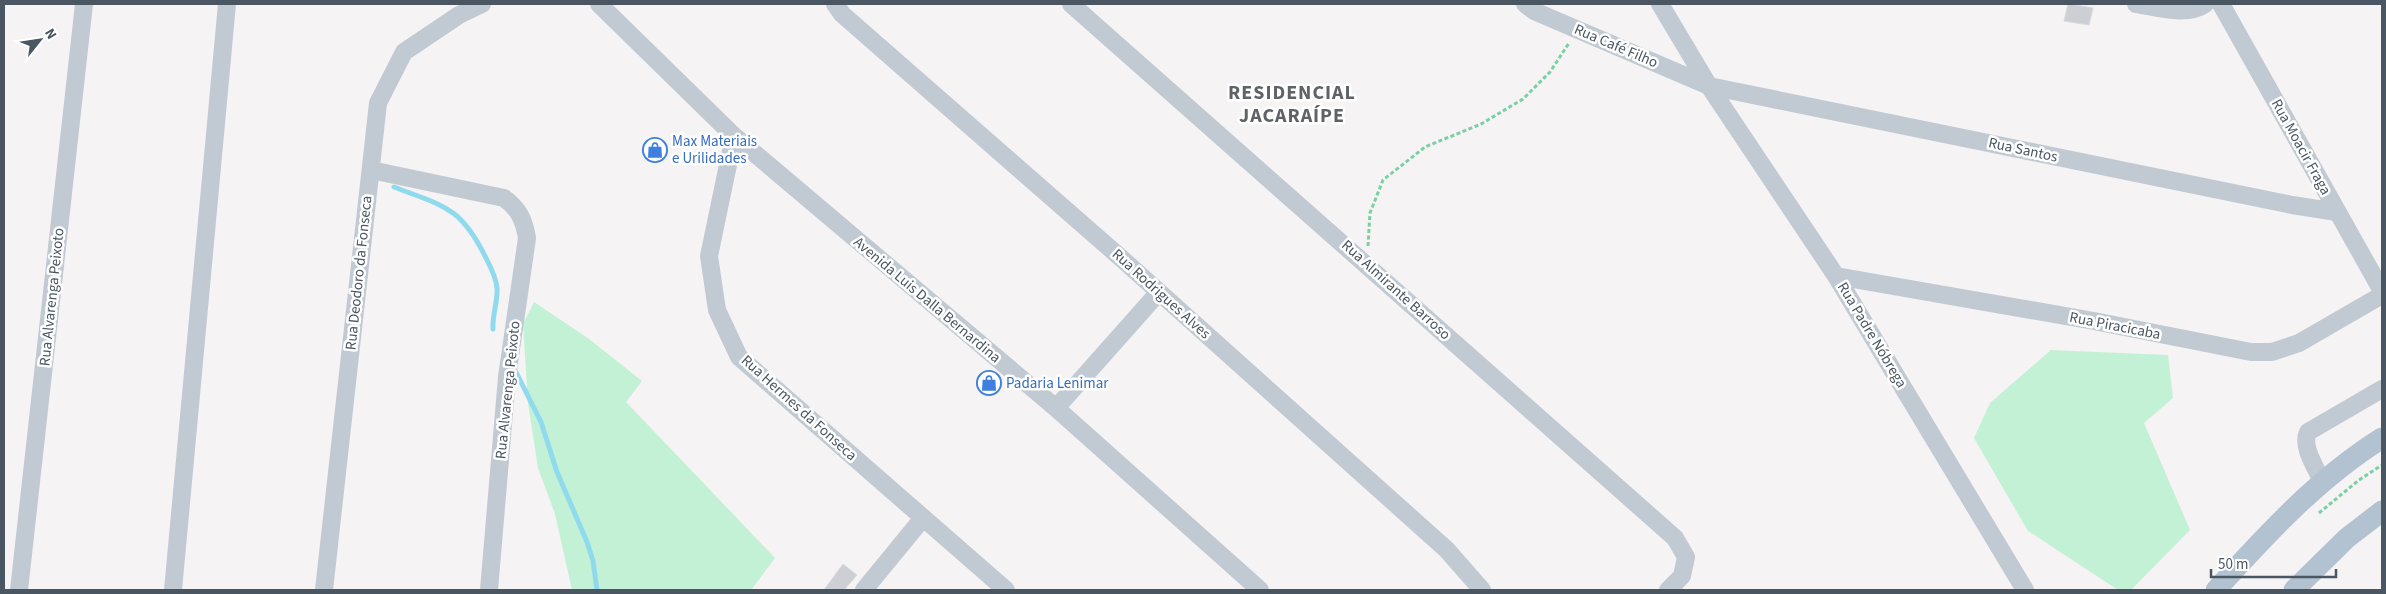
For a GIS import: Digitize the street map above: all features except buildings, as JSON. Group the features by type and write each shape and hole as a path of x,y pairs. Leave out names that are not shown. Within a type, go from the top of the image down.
{"main road":[{"path":"2216,590 2277,524 2322,481 2382,438"},
{"path":"2294,590 2346,538 2382,511"}],"street":[{"name":"Rua Alvarenga Peixoto","path":"19,590 84,4"},
{"path":"173,590 227,4"},
{"name":"Rua Deodoro da Fonseca","path":"324,590 378,103 404,52 458,15 482,4"},
{"name":"Avenida Luis Dalla Bernardina","path":"599,4 734,136 1056,408 1260,590"},
{"name":"Rua Rodrigues Alves","path":"835,4 842,14 1159,292 1447,550 1482,590"},
{"name":"Rua Almirante Barroso","path":"1070,4 1367,264 1675,538 1686,557 1682,576 1668,590"},
{"name":"Rua Café Filho","path":"1525,4 1534,11 1709,86"},
{"name":"Rua Padre Nóbrega","path":"1660,4 1709,86 1836,276 2025,590"},
{"path":"2136,4 2179,11 2205,4"},
{"name":"Rua Moacir Fraga","path":"2220,4 2382,291"},
{"name":"Rua Santos","path":"1709,86 2292,206 2337,212"},
{"name":"Rua Hermes da Fonseca","path":"734,136 709,256 717,310 740,357 1006,590"},
{"name":"Rua Alvarenga Peixoto","path":"371,170 504,198 520,213 527,238 507,378 489,590"},
{"name":"Rua Piracicaba","path":"1836,276 2094,321 2251,352 2272,352 2299,343 2382,295"},
{"path":"1056,408 1159,292"},
{"path":"2322,481 2307,446 2305,438 2308,432 2382,389"},
{"path":"864,590 923,518"}],"path":[{"path":"1367,264 1370,213 1383,180 1425,147 1481,124 1523,99 1550,72 1578,30"},
{"path":"2316,515 2359,480 2382,465"}],"green space":[{"path":"534,302 589,339 642,381 626,402 775,558 751,590 572,590 555,514 538,468 528,403 523,324"},
{"path":"2051,350 2168,355 2173,398 2144,423 2190,530 2131,590 2118,590 2028,531 1974,438 1990,403"}],"waterway":[{"path":"394,187 438,204 448,210 458,217 476,239 492,271 497,288 493,329"},
{"path":"516,372 541,422 557,472 587,542 593,561 597,590"}],"place":[{"name":"Max Materiais e Urilidades","path":"655,150"},
{"name":"Padaria Lenimar","path":"989,383"}],"district":[{"name":"RESIDENCIAL JACARAÍPE","path":"1292,104"}]}
